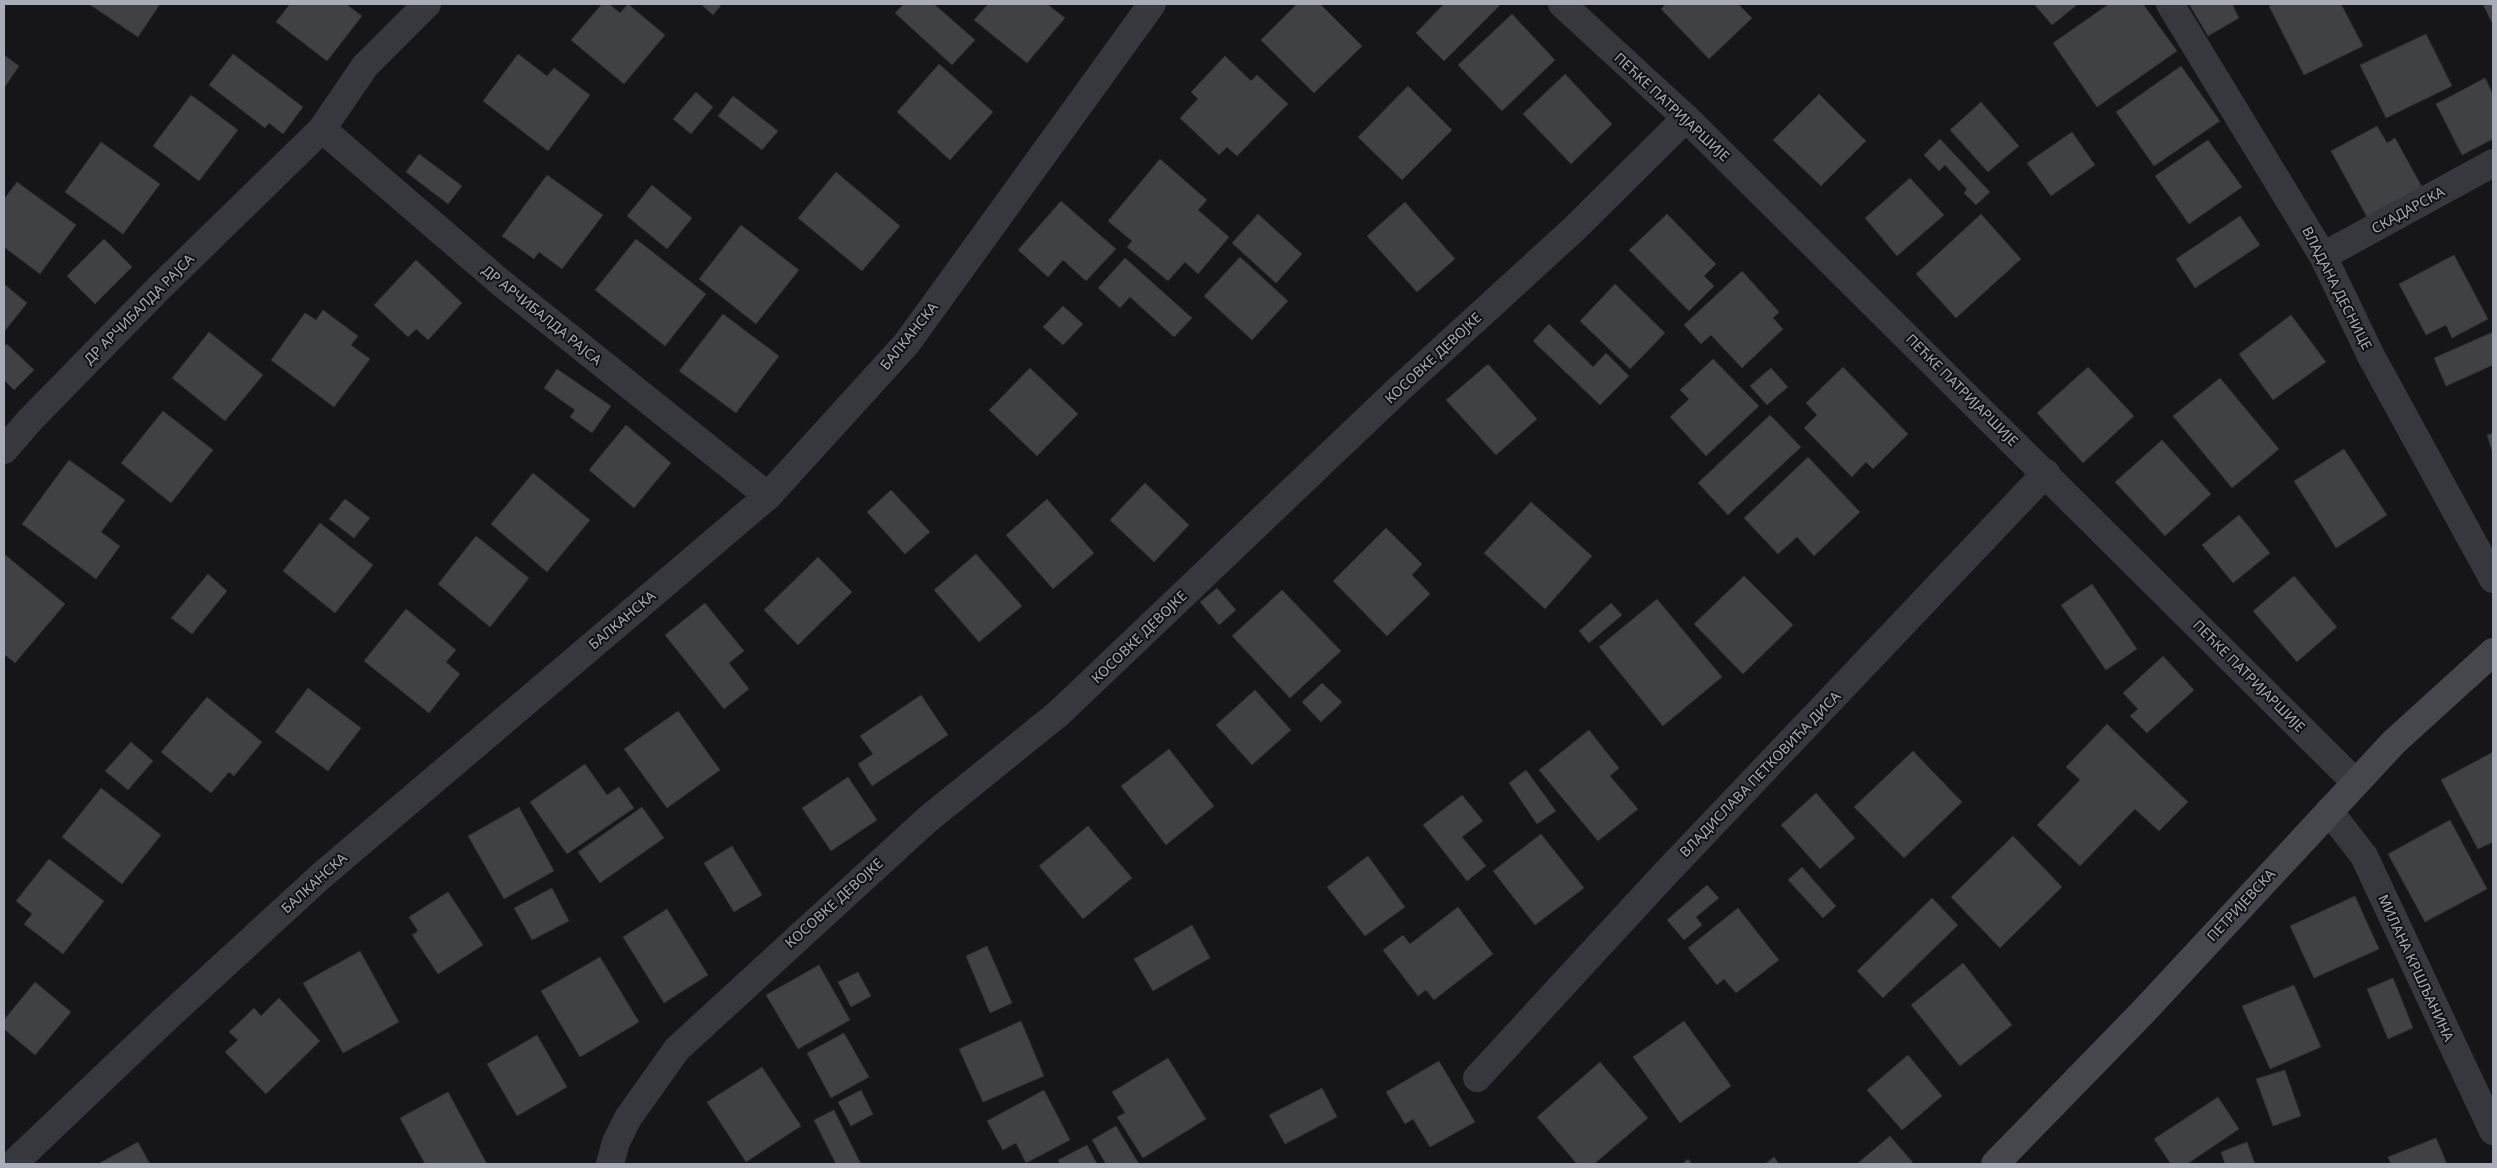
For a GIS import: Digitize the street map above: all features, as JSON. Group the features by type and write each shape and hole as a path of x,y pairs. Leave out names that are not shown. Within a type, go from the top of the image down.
{"main road":[{"name":"ПЕТРИЈЕВСКА","path":"1994,1164 2143,1012 2355,782 2433,705 2493,652"}],"street":[{"name":"ДР АРЧИБАЛДА РАЈСА","path":"4,450 30,420 158,288 322,129 365,66 427,4"},
{"name":"БАЛКАНСКА","path":"13,1164 160,1023 321,876 768,496 907,343 1152,4"},
{"name":"ПЕЋКЕ ПАТРИЈАРШИЈЕ","path":"1562,4 1686,118 2046,473 2355,782"},
{"name":"ВЛАДАНА ДЕСНИЦЕ","path":"2170,4 2323,256 2371,356 2493,579"},
{"name":"КОСОВКЕ ДЕВОЈКЕ","path":"610,1164 616,1142 628,1118 677,1050 928,818 1059,713 1398,390 1574,229 1686,118"},
{"name":"ДР АРЧИБАЛДА РАЈСА","path":"322,129 500,282 768,496"},
{"name":"СКАДАРСКА","path":"2323,256 2493,164"},
{"name":"ВЛАДИСЛАВА ПЕТКОВИЋА ДИСА","path":"1477,1078 1664,875 2046,473"},
{"name":"МИЛАНА КРШЉАНИНА","path":"2329,811 2364,856 2493,1131"}],"building":[{"path":"89,4 160,4 138,37"},
{"path":"290,4 346,4 362,16 327,61 276,22"},
{"path":"602,4 609,4 620,13 628,4 665,35 624,84 571,40"},
{"path":"701,4 722,4 713,15"},
{"path":"904,4 934,4 975,40 952,65 895,13"},
{"path":"988,4 1047,4 1065,18 1027,63 974,20"},
{"path":"1297,4 1320,4 1362,46 1314,93 1261,40"},
{"path":"1444,4 1501,4 1444,61 1416,33"},
{"path":"1666,4 1738,4 1752,18 1709,59 1661,9"},
{"path":"2034,4 2078,4 2052,25"},
{"path":"2109,4 2143,4 2177,51 2097,107 2053,43"},
{"path":"2189,4 2237,4 2233,6 2239,18 2208,36"},
{"path":"2274,4 2341,4 2363,46 2304,75 2269,6"},
{"path":"2483,4 2493,4 2493,25"},
{"path":"1512,14 1555,60 1502,111 1458,65"},
{"path":"2426,34 2452,86 2386,118 2360,65"},
{"path":"233,54 303,107 283,134 269,123 265,128 209,85"},
{"path":"518,54 547,76 554,68 590,95 548,151 483,101"},
{"path":"4,55 19,66 4,88"},
{"path":"1225,56 1251,81 1257,75 1288,104 1237,156 1227,147 1219,155 1180,118 1198,99 1191,92"},
{"path":"939,64 993,112 950,160 897,112"},
{"path":"2181,66 2220,121 2154,166 2116,112"},
{"path":"1565,74 1612,124 1571,164 1523,114"},
{"path":"2485,78 2493,94 2493,139 2462,155 2436,104"},
{"path":"1408,86 1452,130 1402,180 1358,137"},
{"path":"696,92 713,107 691,134 673,119"},
{"path":"1819,94 1866,141 1821,186 1773,140"},
{"path":"191,95 238,130 199,181 153,146"},
{"path":"733,96 778,131 762,150 718,116"},
{"path":"1981,102 2019,146 1988,172 1950,130"},
{"path":"2377,126 2387,143 2395,138 2422,187 2367,217 2331,151"},
{"path":"2072,132 2095,165 2051,196 2027,163"},
{"path":"1940,139 1990,192 1976,205 1964,193 1967,189 1945,165 1939,171 1924,155"},
{"path":"2208,140 2242,187 2189,224 2155,176"},
{"path":"101,142 160,184 123,234 65,192"},
{"path":"419,154 462,186 448,204 406,172"},
{"path":"1160,159 1207,200 1198,210 1229,237 1198,274 1185,262 1168,281 1127,247 1132,241 1108,221"},
{"path":"836,172 900,226 862,271 798,218"},
{"path":"547,175 603,215 562,269 539,252 534,259 502,236"},
{"path":"1910,178 1944,215 1897,256 1865,218"},
{"path":"17,182 76,225 40,274 4,247 4,199"},
{"path":"652,185 692,218 667,249 627,216"},
{"path":"1061,201 1116,249 1086,281 1063,260 1048,277 1018,250"},
{"path":"1405,202 1455,259 1417,292 1367,236"},
{"path":"1258,214 1302,254 1276,283 1232,243"},
{"path":"1667,214 1716,264 1704,276 1714,286 1689,311 1629,250"},
{"path":"1981,214 2021,259 1956,318 1916,274"},
{"path":"2240,216 2260,245 2195,288 2176,259"},
{"path":"741,225 799,270 756,324 699,279"},
{"path":"104,239 132,267 95,304 67,276"},
{"path":"636,239 706,294 665,346 595,290"},
{"path":"2454,255 2488,319 2452,338 2446,325 2426,335 2399,284"},
{"path":"1240,257 1288,301 1252,340 1204,296"},
{"path":"1125,258 1192,318 1174,337 1130,297 1120,308 1098,288"},
{"path":"416,260 462,303 428,340 416,329 408,337 374,305"},
{"path":"1742,271 1779,312 1773,318 1783,329 1742,368 1711,335 1701,344 1684,325"},
{"path":"4,284 27,303 4,332"},
{"path":"1615,284 1665,333 1630,369 1580,321"},
{"path":"1063,306 1083,324 1063,345 1043,327"},
{"path":"323,310 358,336 351,345 370,359 334,407 271,360 305,313 316,320"},
{"path":"723,314 779,356 736,413 679,371"},
{"path":"2291,315 2326,362 2273,400 2239,354"},
{"path":"1549,324 1593,367 1606,353 1629,376 1600,405 1533,341"},
{"path":"209,332 263,375 225,421 172,378"},
{"path":"2493,332 2493,365 2446,386 2434,358"},
{"path":"7,344 34,370 14,390 4,380 4,347"},
{"path":"1713,359 1759,406 1706,456 1670,417 1689,399 1680,390"},
{"path":"1488,364 1537,419 1496,455 1446,400"},
{"path":"1843,367 1908,434 1873,469 1866,462 1852,477 1804,428 1817,415 1806,403"},
{"path":"2088,367 2134,416 2083,463 2037,413"},
{"path":"1030,368 1078,414 1037,456 989,410"},
{"path":"1771,368 1788,387 1767,405 1750,386"},
{"path":"557,369 611,406 592,433 570,417 575,410 544,388"},
{"path":"2220,378 2279,449 2232,488 2173,416"},
{"path":"163,411 213,450 171,503 121,463"},
{"path":"1770,415 1801,447 1728,515 1698,483"},
{"path":"626,425 671,463 634,508 589,470"},
{"path":"2493,433 2493,454 2487,435"},
{"path":"2162,440 2211,494 2165,536 2115,482"},
{"path":"2344,449 2387,515 2336,548 2294,481"},
{"path":"1808,457 1860,512 1814,556 1797,537 1778,554 1744,518"},
{"path":"69,460 125,500 101,532 120,546 96,579 22,524"},
{"path":"533,473 590,520 547,572 491,524"},
{"path":"1145,483 1189,525 1154,562 1110,520"},
{"path":"891,490 930,532 905,554 867,512"},
{"path":"345,499 370,518 354,538 329,519"},
{"path":"1047,499 1094,553 1053,589 1006,535"},
{"path":"1531,502 1592,556 1545,609 1484,553"},
{"path":"2239,515 2270,553 2233,583 2202,545"},
{"path":"320,523 373,565 335,613 283,571"},
{"path":"1386,528 1422,564 1412,575 1430,594 1387,636 1333,581"},
{"path":"476,536 529,578 490,627 438,584"},
{"path":"4,554 65,604 15,663 4,654"},
{"path":"976,554 1022,606 979,642 934,590"},
{"path":"818,557 852,592 798,645 764,610"},
{"path":"208,574 227,591 192,634 171,618"},
{"path":"1744,576 1793,625 1743,674 1694,624"},
{"path":"2294,576 2337,627 2297,662 2253,611"},
{"path":"2092,584 2137,649 2106,670 2061,605"},
{"path":"1217,588 1236,610 1219,625 1200,602"},
{"path":"1282,590 1341,651 1290,698 1232,636"},
{"path":"1657,599 1722,677 1663,726 1599,647"},
{"path":"705,603 744,651 729,663 749,689 724,709 665,635"},
{"path":"1611,603 1622,615 1589,643 1579,631"},
{"path":"406,609 456,650 446,662 460,674 429,713 364,661"},
{"path":"2163,656 2194,690 2147,733 2130,716 2138,709 2123,693"},
{"path":"1322,683 1342,702 1321,722 1302,702"},
{"path":"308,688 361,728 328,771 275,732"},
{"path":"1255,690 1291,730 1252,765 1216,725"},
{"path":"921,695 948,735 872,786 858,764 873,754 860,736"},
{"path":"207,697 262,742 234,776 229,772 211,793 161,752"},
{"path":"678,711 720,770 667,808 624,749"},
{"path":"2107,724 2188,802 2159,831 2135,809 2080,866 2037,825 2080,780 2066,767"},
{"path":"1589,730 1619,768 1610,776 1638,809 1598,841 1539,770"},
{"path":"131,742 153,761 128,790 105,771"},
{"path":"1169,749 1214,806 1166,845 1121,786"},
{"path":"1913,751 1962,802 1904,858 1854,807"},
{"path":"2493,752 2493,842 2478,849 2441,780"},
{"path":"585,764 607,795 619,787 634,808 567,854 530,802"},
{"path":"1526,770 1556,811 1537,824 1509,783"},
{"path":"848,777 877,820 831,851 802,808"},
{"path":"101,788 161,835 122,884 62,837"},
{"path":"1816,793 1855,838 1820,869 1781,825"},
{"path":"1462,795 1483,821 1462,837 1486,866 1467,881 1423,825"},
{"path":"519,807 554,871 504,899 468,836"},
{"path":"642,807 664,838 600,883 578,852"},
{"path":"2450,820 2487,889 2425,922 2388,854"},
{"path":"1088,826 1132,878 1083,919 1039,866"},
{"path":"1541,834 1584,888 1535,925 1493,871"},
{"path":"2013,836 2062,887 2000,948 1951,897"},
{"path":"732,846 762,895 734,912 704,863"},
{"path":"1368,856 1405,907 1365,936 1327,887"},
{"path":"49,859 104,901 63,954 24,924 32,914 16,901"},
{"path":"1802,867 1836,906 1823,918 1788,880"},
{"path":"1707,885 1719,898 1696,917 1702,925 1684,940 1667,920"},
{"path":"552,888 569,921 532,940 514,908"},
{"path":"448,892 483,945 438,974 412,935 418,931 409,917"},
{"path":"2355,896 2379,949 2314,978 2290,926"},
{"path":"1932,898 1958,925 1883,998 1857,971"},
{"path":"1458,907 1493,954 1434,1000 1426,990 1418,996 1383,950 1403,935 1410,944"},
{"path":"1738,908 1779,960 1736,993 1724,979 1717,985 1688,948"},
{"path":"667,909 708,975 664,1003 623,937"},
{"path":"1192,925 1210,958 1153,991 1134,959"},
{"path":"987,946 1012,1003 990,1013 966,956"},
{"path":"360,951 399,1022 343,1053 303,983"},
{"path":"600,957 639,1022 580,1057 541,991"},
{"path":"1963,963 2012,1025 1960,1066 1911,1005"},
{"path":"819,965 850,1020 798,1049 766,995"},
{"path":"858,972 871,996 851,1007 838,982"},
{"path":"2393,978 2413,1028 2388,1039 2367,989"},
{"path":"35,982 71,1012 35,1055 4,1029 4,1020"},
{"path":"2294,985 2321,1047 2270,1069 2242,1006"},
{"path":"279,998 320,1041 266,1094 225,1052 238,1040 229,1032 254,1008 261,1016"},
{"path":"1021,1021 1044,1076 983,1102 959,1049"},
{"path":"1684,1021 1731,1086 1680,1123 1633,1057"},
{"path":"844,1033 869,1077 831,1098 807,1053"},
{"path":"537,1035 567,1087 517,1116 487,1064"},
{"path":"1908,1055 1942,1096 1902,1130 1867,1090"},
{"path":"1168,1058 1206,1119 1143,1158 1117,1117 1125,1113 1112,1092"},
{"path":"1439,1061 1475,1122 1430,1147 1413,1119 1405,1124 1386,1092"},
{"path":"1600,1062 1648,1118 1594,1164 1577,1164 1537,1117"},
{"path":"762,1067 801,1126 746,1162 707,1102"},
{"path":"2285,1070 2301,1116 2273,1126 2256,1079"},
{"path":"1322,1088 1337,1117 1285,1144 1269,1115"},
{"path":"861,1090 873,1114 851,1126 838,1102"},
{"path":"1044,1090 1070,1140 1026,1163 1016,1143 1003,1150 987,1121"},
{"path":"448,1092 487,1164 425,1164 400,1118"},
{"path":"2218,1097 2239,1129 2187,1164 2171,1164 2154,1139"},
{"path":"834,1110 861,1164 836,1164 814,1120"},
{"path":"1116,1126 1139,1164 1106,1164 1092,1140"},
{"path":"1890,1136 1914,1164 1858,1163"},
{"path":"2436,1138 2447,1164 2391,1164 2388,1157"},
{"path":"138,1142 150,1164 98,1164"},
{"path":"2247,1142 2255,1164 2225,1164 2221,1152"},
{"path":"1087,1145 1097,1164 1060,1164 1058,1160"},
{"path":"1774,1157 1779,1164 1765,1164"},
{"path":"1688,1159 1692,1164 1682,1164"}]}
